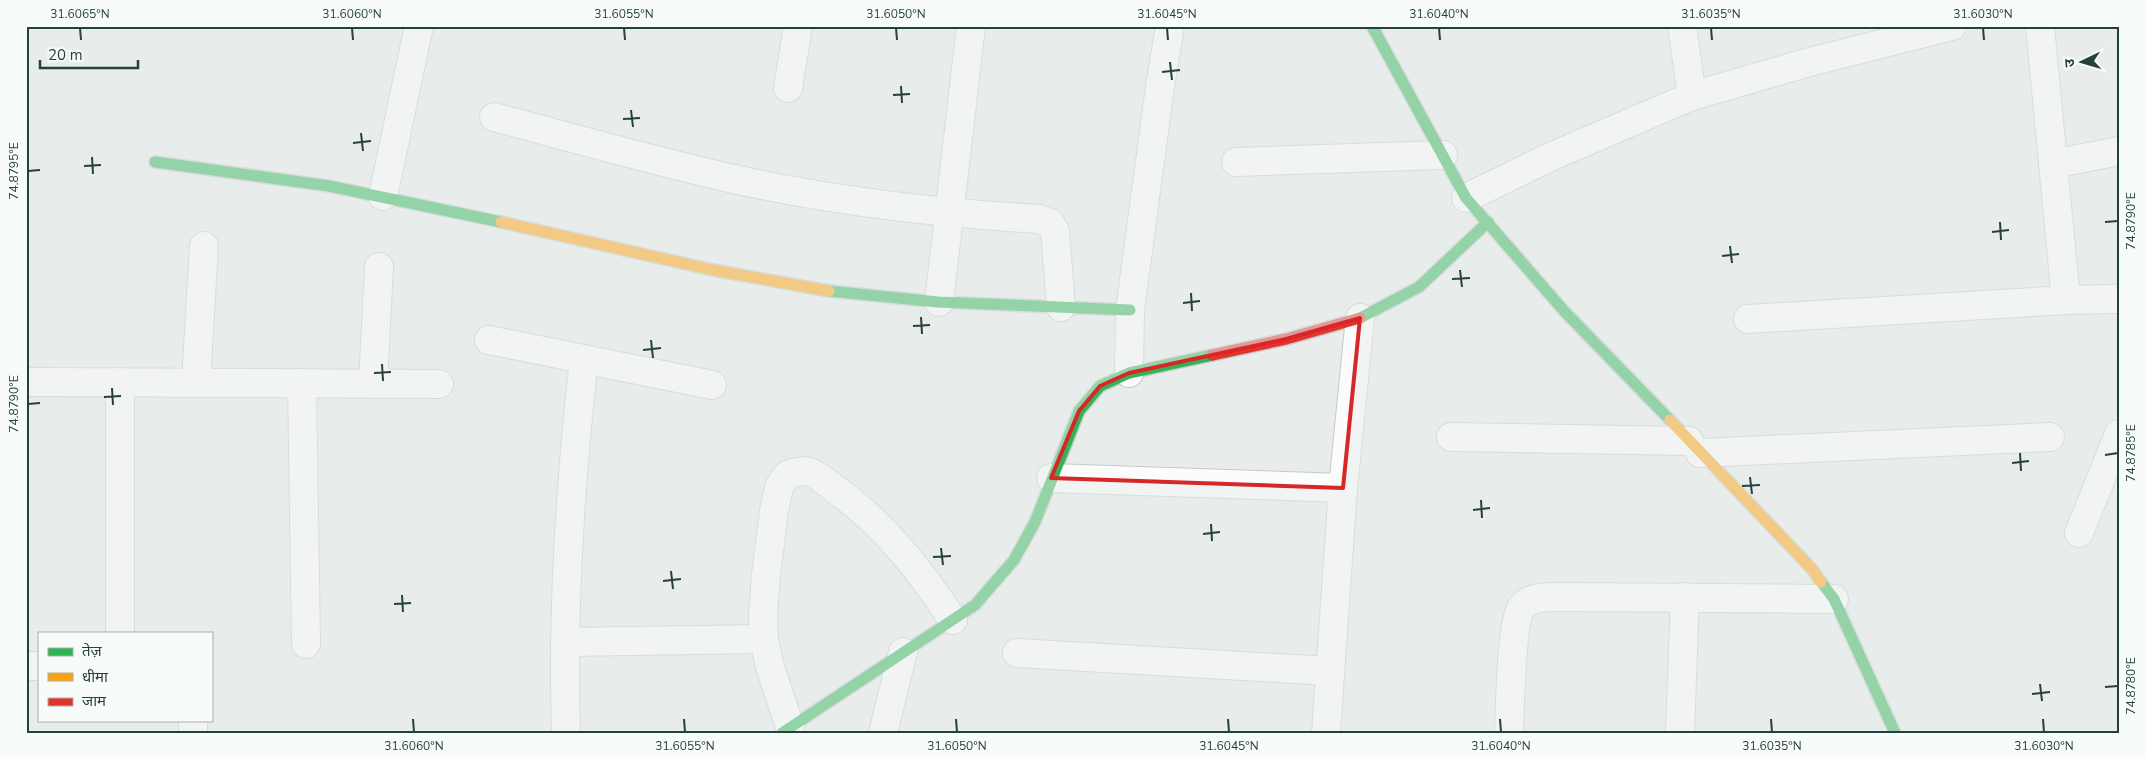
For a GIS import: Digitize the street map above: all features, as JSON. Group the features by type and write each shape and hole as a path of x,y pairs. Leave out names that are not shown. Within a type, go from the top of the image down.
{"street":[{"path":"383,196 419,26"},
{"path":"788,88 798,26"},
{"path":"939,302 971,26"},
{"path":"1129,373 1130,310 1158,97 1170,26"},
{"path":"1372,26 1466,198 1565,312 1812,569 1834,599 1895,733"},
{"path":"1682,26 1692,96"},
{"path":"1466,198 1550,156 1692,96 1806,63 1952,26"},
{"path":"2040,26 2066,300"},
{"path":"494,117 743,181 840,199 948,214 1039,219 1050,223 1055,232 1061,307"},
{"path":"2053,164 2119,151"},
{"path":"1236,162 1443,155"},
{"path":"155,162 260,176 383,196 711,269 824,290 939,302 1130,310"},
{"path":"953,620 925,578 891,538 855,504 811,472 800,471 787,474 779,487 774,510 763,615 764,639 786,730 976,605 1014,560 1035,522 1079,411 1100,386 1129,373 1286,339 1360,318 1419,287 1488,222"},
{"path":"196,382 204,246"},
{"path":"373,383 379,267"},
{"path":"1748,319 2066,300 2119,299"},
{"path":"1326,733 1343,488 1360,318"},
{"path":"489,340 712,385"},
{"path":"566,733 565,600 572,471 584,359"},
{"path":"26,382 439,384"},
{"path":"120,382 120,631"},
{"path":"302,383 306,644"},
{"path":"2079,533 2119,434"},
{"path":"1451,437 1695,447 2050,437"},
{"path":"1051,478 1343,488"},
{"path":"1509,733 1516,627 1521,608 1527,602 1543,597 1834,599"},
{"path":"1680,733 1685,597"},
{"path":"565,642 764,639"},
{"path":"884,733 903,652"},
{"path":"1017,654 1329,671"}],"highlighted area":[{"path":"1360,318 1343,488 1051,478 1079,411 1100,386 1129,373 1286,339"}],"traffic: fast":[{"path":"1372,26 1466,198 1565,312 1670,420"},
{"path":"155,162 329,186 501,222"},
{"path":"1360,318 1419,287 1488,222"},
{"path":"829,291 938,302 1130,310"},
{"path":"782,733 975,605 1014,560 1035,522 1079,411 1100,386 1129,373 1212,355"},
{"path":"1821,582 1834,599 1895,733"}],"traffic: slow":[{"path":"501,222 713,270 829,291"},
{"path":"1670,420 1812,569 1821,582"}],"traffic: jam":[{"path":"1212,355 1286,339 1360,318"}]}
